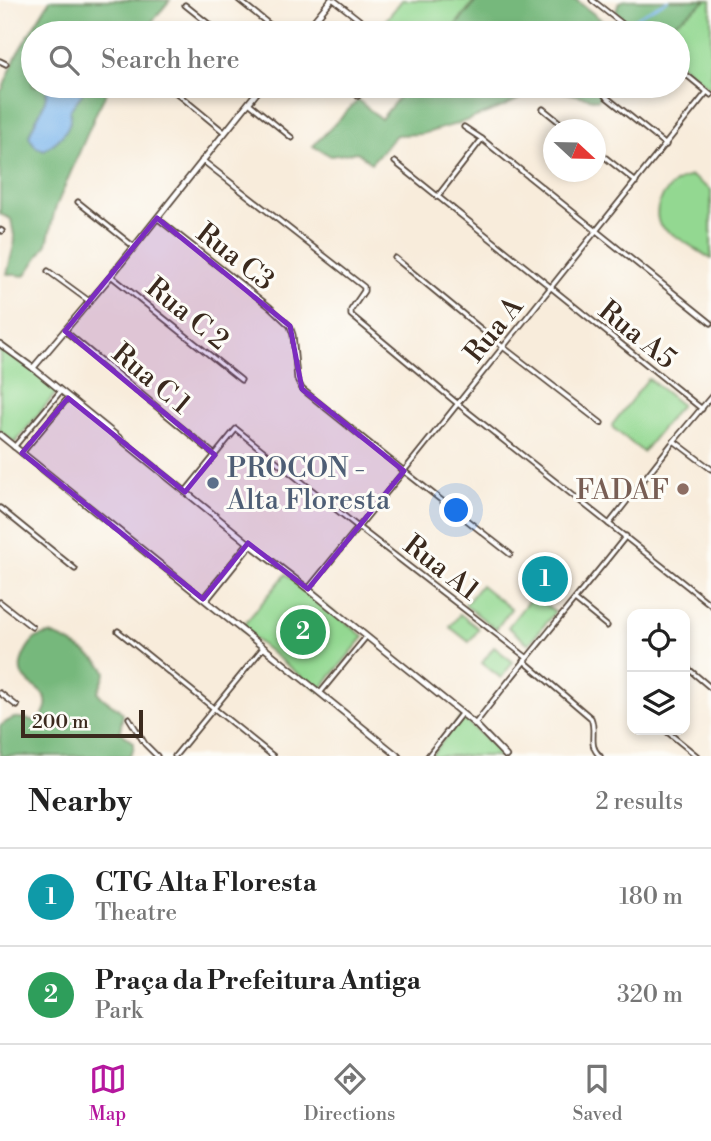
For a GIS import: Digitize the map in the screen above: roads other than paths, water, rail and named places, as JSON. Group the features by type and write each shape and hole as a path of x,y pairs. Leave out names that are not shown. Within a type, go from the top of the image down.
{"street":[{"path":"239,0 265,21"},
{"path":"314,21 332,0 360,21"},
{"path":"592,0 619,21"},
{"path":"185,5 205,21"},
{"path":"0,61 6,64"},
{"path":"690,78 709,93"},
{"name":"Rua A","path":"307,589 709,93"},
{"path":"183,98 224,132"},
{"path":"33,368 111,276 253,98"},
{"path":"607,98 666,145"},
{"path":"249,103 292,138"},
{"path":"543,109 555,119"},
{"path":"464,127 711,323"},
{"path":"437,197 482,139"},
{"path":"606,158 636,182"},
{"path":"202,160 364,287 351,314 458,404 711,605"},
{"name":"Rua A5","path":"395,162 702,409"},
{"path":"78,202 133,246"},
{"name":"Rua C3","path":"157,218 270,307 290,326 297,379 302,388 404,471"},
{"path":"395,258 601,423"},
{"path":"48,271 89,301"},
{"name":"Rua C 2","path":"111,276 240,380"},
{"name":"Rua C 1","path":"65,331 215,455"},
{"path":"0,344 475,724 506,756"},
{"path":"14,447 60,392"},
{"path":"609,524 711,397"},
{"path":"22,453 68,398"},
{"name":"Rua A1","path":"215,455 236,429 525,659 591,718 594,726 592,743 594,751 600,756"},
{"path":"0,435 398,756"},
{"path":"674,442 711,469"},
{"path":"185,492 215,455"},
{"path":"404,471 510,554"},
{"path":"0,508 75,569"},
{"path":"475,724 626,536"},
{"path":"204,600 249,544"},
{"path":"575,600 607,626"},
{"path":"0,601 32,627"},
{"path":"118,631 273,756"},
{"path":"320,693 366,637"},
{"path":"175,756 263,648"},
{"path":"690,670 711,688"},
{"path":"0,693 17,706"},
{"path":"428,756 461,714"},
{"path":"129,718 145,744 157,756"},
{"path":"671,735 697,756"}],"water":[{"path":"45,98 79,98 70,110 70,123 64,133 44,150 36,147 29,137"}],"waterway":[{"path":"630,21 668,0"}],"place":[{"name":"PROCON - Alta Floresta","path":"213,483"},
{"name":"FADAF","path":"683,489"},
{"name":"CTG Alta Floresta","path":"545,579"},
{"name":"Praça da Prefeitura Antiga","path":"303,632"}]}
